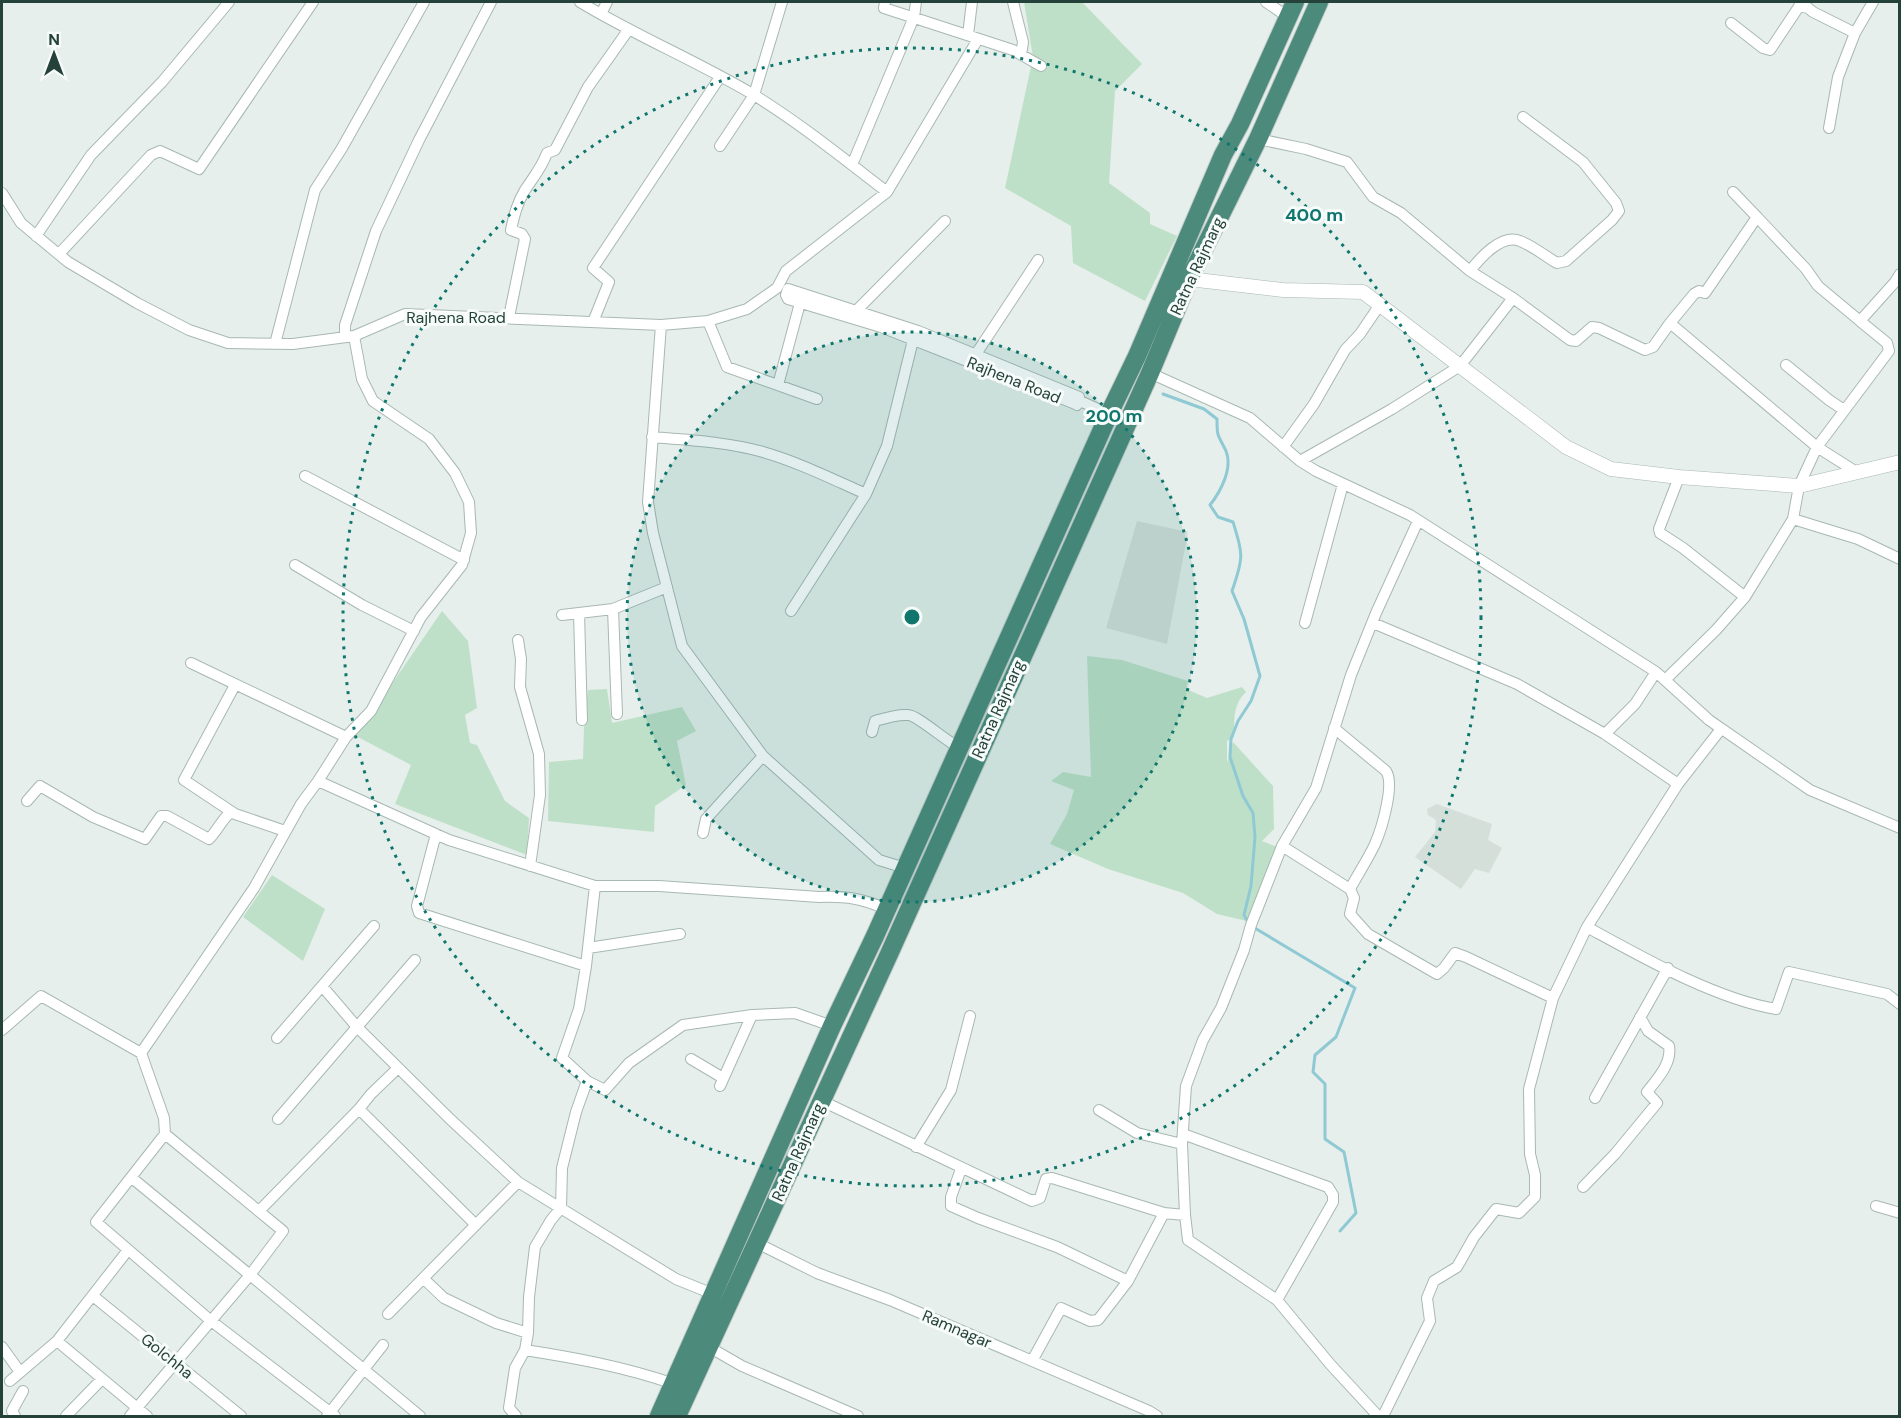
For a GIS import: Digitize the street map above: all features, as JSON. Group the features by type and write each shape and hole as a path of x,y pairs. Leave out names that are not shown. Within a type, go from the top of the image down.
{"highway":[{"name":"Ratna Rajmarg","path":"677,1416 822,1101 1150,373 1189,279 1258,139 1319,2"},
{"name":"Ratna Rajmarg","path":"659,1416 832,1026 875,936 1137,356 1223,155 1240,124 1292,9"}],"street":[{"path":"36,236 91,155 162,82 229,2"},
{"path":"59,254 152,155 160,151 199,169 313,2"},
{"path":"275,345 315,190 342,148 424,2"},
{"path":"141,1053 254,888 301,804 346,736 371,711 421,617 464,560 471,533 469,502 455,473 429,439 373,401 362,379 345,325 376,231 418,140 491,2"},
{"path":"580,2 754,95 831,148 887,192"},
{"path":"601,14 607,2"},
{"path":"720,146 754,95 782,2"},
{"path":"885,2 884,8 1012,50 1041,66"},
{"path":"852,165 914,17 916,2"},
{"path":"786,292 786,271 887,192 973,37 972,2"},
{"path":"1013,2 1023,42 1021,55"},
{"path":"1266,2 1292,9"},
{"path":"1829,128 1838,77 1855,33 1873,2"},
{"path":"1731,23 1763,48 1770,50 1800,4 1855,33"},
{"path":"510,317 525,239 522,234 511,230 515,211 523,192 547,153 555,150 588,87 629,29"},
{"path":"593,322 609,282 593,268 720,77"},
{"path":"1470,271 1480,259 1505,240 1518,240 1557,263 1566,261 1619,211 1616,203 1583,162 1523,117"},
{"path":"1258,139 1306,149 1347,162 1373,197 1401,213 1470,271 1513,298 1564,336 1576,341 1592,327 1649,350 1694,294 1699,291 1705,293 1757,217"},
{"path":"1605,734 1660,676 1716,630 1745,597 1793,519 1799,486 1817,447 1889,351 1887,343 1818,286 1806,269 1733,192"},
{"name":"Rajhena Road","path":"2,193 21,223 59,254 136,303 189,330 228,343 293,344 350,336 405,314 661,325 708,321 747,309 786,292 857,310 913,340 982,360"},
{"path":"857,310 945,221"},
{"path":"982,360 1038,260"},
{"path":"1860,321 1895,282 1899,274"},
{"path":"1189,279 1283,290 1363,292 1566,447 1611,469 1679,477 1799,486 1858,474 1899,462"},
{"name":"Rajhena Road","path":"786,292 800,303 882,323 982,360 1109,414"},
{"path":"1300,461 1460,366 1513,298"},
{"path":"777,385 800,303"},
{"path":"1283,447 1314,404 1345,350 1380,306"},
{"path":"708,321 727,367 817,399"},
{"path":"1670,323 1817,447 1858,474"},
{"path":"661,325 648,502 653,533 682,646 763,756 879,861 905,868"},
{"path":"791,610 866,494 887,446 913,340"},
{"path":"1786,365 1844,410"},
{"path":"1150,373 1250,418 1300,461 1316,471 1410,515 1660,676 1721,729 1810,790 1899,828"},
{"path":"652,437 715,442 760,451 797,463 866,494"},
{"path":"305,476 464,560"},
{"path":"1679,477 1659,529 1660,533 1683,548 1745,597"},
{"path":"1305,623 1343,484"},
{"path":"1793,519 1858,539 1899,559"},
{"path":"1378,1416 1330,1364 1277,1300 1188,1240 1183,1139 1186,1086 1203,1040 1221,1008 1282,846 1316,788 1351,675 1418,521"},
{"path":"295,565 362,605 414,631"},
{"path":"562,615 614,609 667,587"},
{"path":"614,609 617,714"},
{"path":"579,613 582,720"},
{"path":"1372,623 1517,684 1605,734 1678,784"},
{"path":"518,640 521,659 520,687 539,754 540,795 530,866"},
{"path":"191,663 346,736"},
{"path":"235,685 184,780 231,812 285,831"},
{"path":"872,732 875,721 897,716 913,716 946,741 960,748"},
{"path":"1334,728 1386,771 1390,777 1389,792 1376,843 1350,889"},
{"path":"1383,1416 1430,1321 1427,1298 1434,1281 1457,1267 1474,1237 1496,1209 1519,1213 1535,1197 1535,1175 1530,1154 1529,1089 1553,998 1587,927 1678,784 1721,729"},
{"path":"703,833 706,819 763,756"},
{"path":"318,781 436,834 595,886 659,886 819,897 844,896 865,899 886,909"},
{"path":"27,801 40,786 93,817 145,839 161,816 167,816 209,839 231,812"},
{"path":"436,834 417,906 419,913 586,966"},
{"path":"1282,846 1350,889 1354,898 1350,914 1368,934 1437,974 1455,953 1553,998"},
{"path":"595,886 579,1009 562,1058 587,1081 605,1090 629,1063 683,1025 752,1015 795,1013 832,1026"},
{"path":"277,1038 374,926"},
{"path":"1587,927 1668,968 1750,1005 1776,1009 1790,972 1887,994 1899,1004"},
{"path":"588,948 680,934"},
{"path":"278,1119 415,960"},
{"path":"1595,1098 1668,968"},
{"path":"322,986 357,1028 518,1182 676,1279 713,1294"},
{"path":"2,1030 41,996 141,1053 164,1118 165,1134 96,1222 210,1320 331,1415 383,1345"},
{"path":"691,1059 722,1082 752,1015"},
{"path":"916,1147 951,1090 970,1016"},
{"path":"1583,1187 1615,1154 1657,1103 1647,1092 1662,1072 1670,1054 1669,1046 1648,1031 1640,1017"},
{"path":"259,1211 398,1068"},
{"path":"516,1416 509,1408 515,1368 525,1350 528,1333 529,1297 535,1246 561,1208 562,1168 576,1112 587,1081"},
{"path":"822,1101 1032,1202 1040,1198 1046,1179 1052,1178 1164,1213 1185,1215"},
{"path":"359,1109 476,1225"},
{"path":"1100,1110 1137,1132 1183,1139 1328,1187 1333,1194 1333,1202 1277,1300"},
{"path":"134,1412 250,1275 283,1231 165,1134"},
{"path":"961,1169 951,1197 951,1206 1057,1246 1128,1281"},
{"path":"132,1178 420,1416"},
{"path":"388,1314 518,1182"},
{"path":"1876,1206 1899,1213"},
{"path":"1032,1361 1061,1308 1090,1321 1098,1320 1128,1281 1164,1213"},
{"name":"Ramnagar","path":"757,1243 817,1273 890,1300 1157,1416"},
{"path":"9,1381 57,1341 128,1250"},
{"path":"424,1279 444,1298 496,1323 528,1333"},
{"name":"Golchha","path":"93,1296 241,1416"},
{"path":"57,1341 102,1378 134,1412 147,1416"},
{"path":"2,1347 20,1372"},
{"path":"710,1347 742,1366 858,1416"},
{"path":"525,1350 572,1357 636,1371 674,1384"},
{"path":"66,1416 102,1378"},
{"path":"15,1416 12,1411 23,1390"}],"shaded area":[{"path":"1137,521 1188,532 1167,644 1106,628"},
{"path":"1437,804 1492,824 1488,840 1502,848 1489,873 1475,869 1461,889 1415,857 1435,832 1436,820 1428,815 1427,809"}],"green space":[{"path":"1024,2 1082,2 1142,64 1115,91 1109,183 1150,213 1150,224 1177,236 1145,301 1073,263 1071,226 1005,188 1033,57"},
{"path":"442,611 468,641 477,708 465,715 470,743 477,745 505,801 529,818 527,855 395,804 411,765 356,736"},
{"path":"1087,656 1122,660 1188,681 1186,689 1207,698 1242,687 1246,692 1236,707 1234,737 1227,741 1227,763 1233,742 1273,786 1274,829 1262,841 1277,847 1251,922 1217,914 1183,893 1108,869 1050,844 1067,814 1074,790 1051,781 1063,772 1091,777"},
{"path":"607,689 612,723 682,707 696,731 677,741 686,785 655,806 654,832 548,821 549,762 583,759 588,690"},
{"path":"272,875 325,909 303,961 243,917"}],"waterway":[{"path":"1163,394 1204,409 1217,419 1218,433 1228,458 1225,479 1210,505 1218,517 1233,522 1241,556 1232,591 1244,619 1260,676 1251,701 1238,721 1231,739 1230,757 1243,796 1253,813 1255,837 1251,886 1244,915 1248,922"},
{"path":"1253,927 1355,988 1336,1037 1315,1055 1313,1072 1325,1084 1325,1139 1344,1152 1356,1213 1340,1231"}]}
